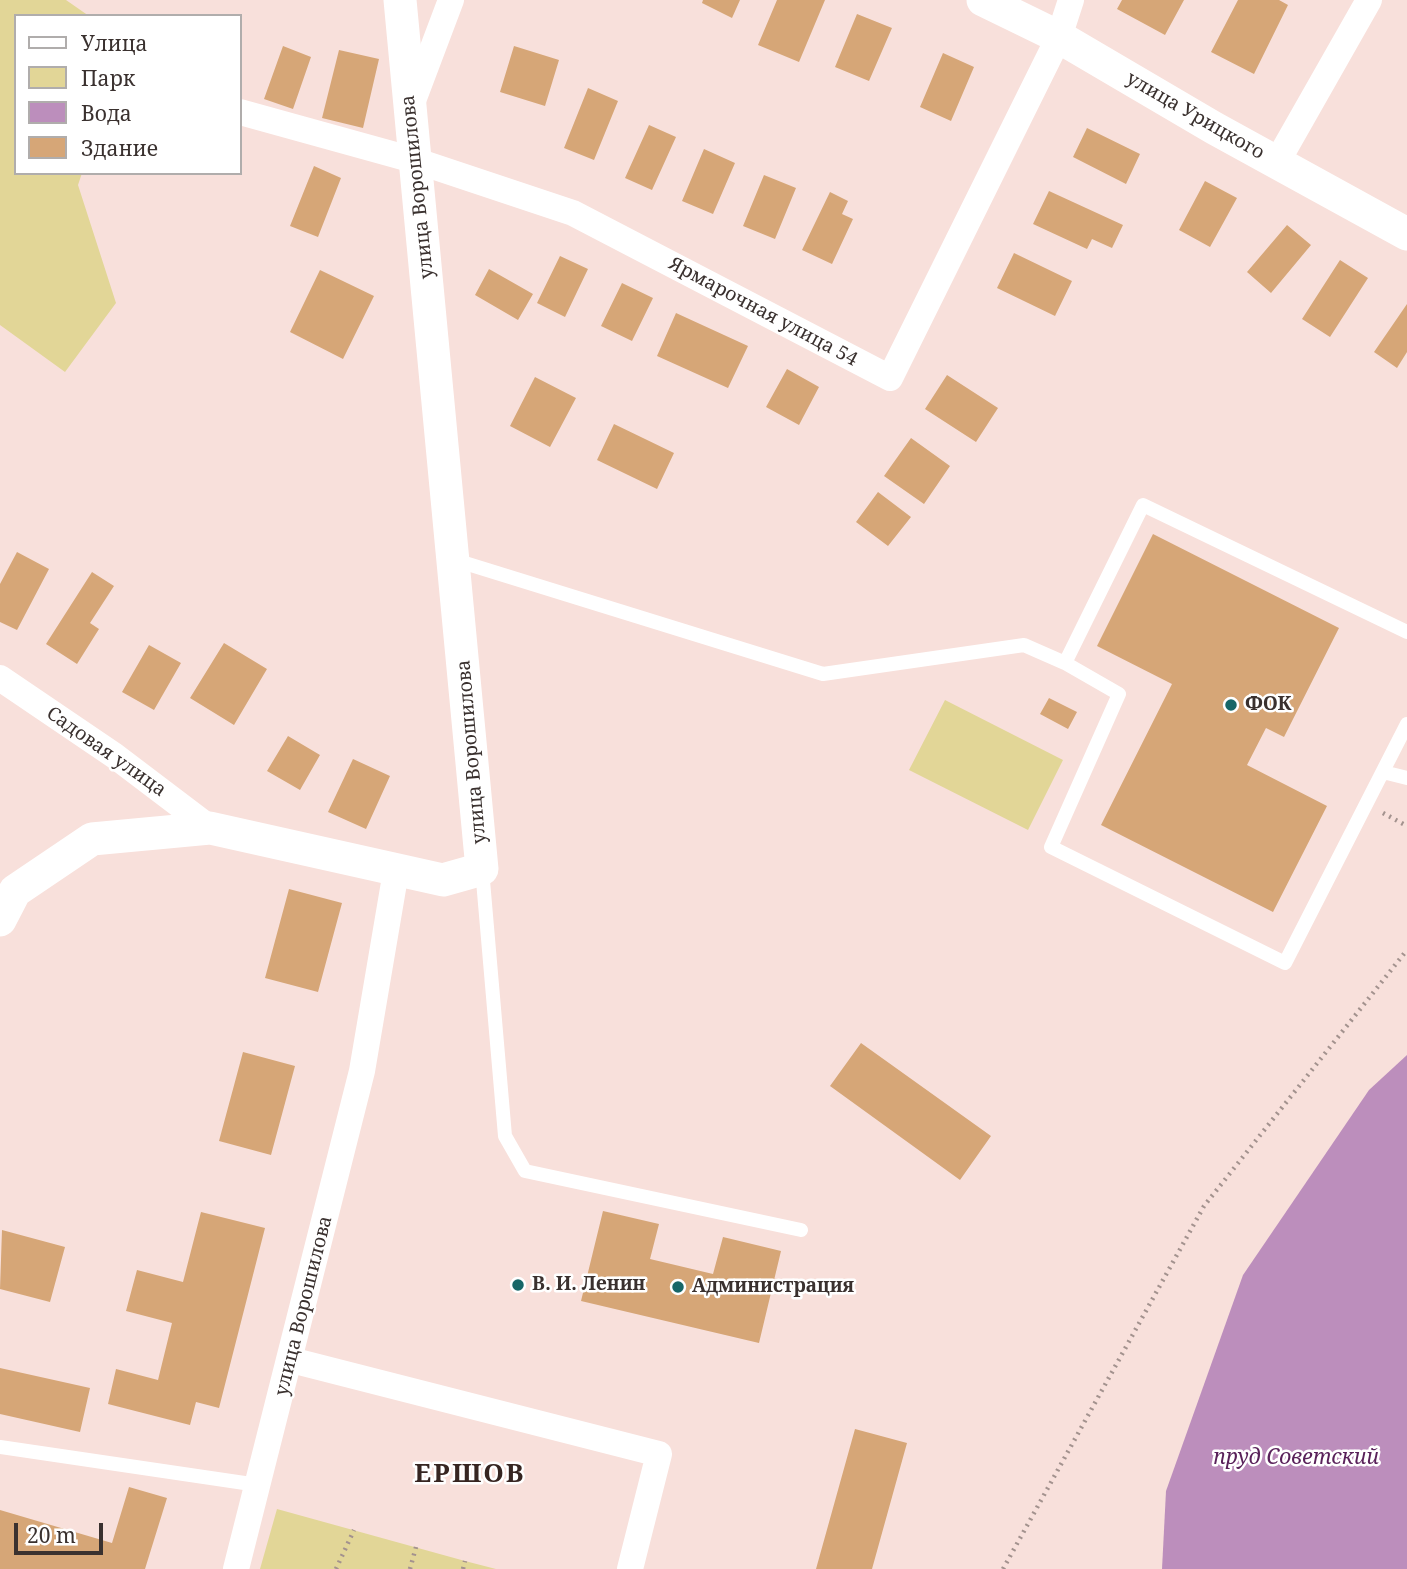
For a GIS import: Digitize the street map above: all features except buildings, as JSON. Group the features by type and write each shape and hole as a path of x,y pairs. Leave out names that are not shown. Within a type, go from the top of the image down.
{"street":[{"name":"улица Ворошилова","path":"236,1569 362,1071 396,871 443,880 482,869 455,560 400,0"},
{"path":"410,109 451,0"},
{"name":"улица Урицкого","path":"983,0 1059,37 1407,234"},
{"name":"Ярмарочная улица 54","path":"242,113 417,161 573,213 890,378 1059,37 1072,0"},
{"path":"1277,162 1369,0"},
{"name":"Садовая улица","path":"0,678 115,756 210,828"},
{"path":"0,920 15,891 92,839 210,828 396,871"},
{"path":"291,1360 659,1454 630,1569"}],"lane":[{"path":"1065,663 1143,505 1407,632"},
{"path":"455,560 823,674 1024,645 1065,663 1119,694 1051,847 1285,963 1407,724"},
{"path":"1383,772 1407,778"},
{"path":"482,869 505,1136 525,1171 801,1230"},
{"path":"0,1447 258,1485"}],"path":[{"path":"1003,1569 1205,1206 1407,950"},
{"path":"336,1569 354,1530"},
{"path":"410,1569 416,1547"},
{"path":"463,1569 465,1561"}],"green space":[{"path":"0,0 66,0 86,14 14,14 14,175 81,175 78,185 116,303 65,372 0,325"},
{"path":"945,700 1063,760 1028,830 909,770"},
{"path":"277,1509 465,1561 496,1569 260,1569"}],"water":[{"name":"пруд Советский","path":"1407,1055 1407,1569 1162,1569 1166,1491 1243,1275 1369,1090"}],"place":[{"name":"ФОК","path":"1231,705"},
{"name":"В. И. Ленин","path":"518,1285"},
{"name":"Администрация","path":"678,1287"}],"district":[{"name":"ЕРШОВ","path":"470,1475"}]}
